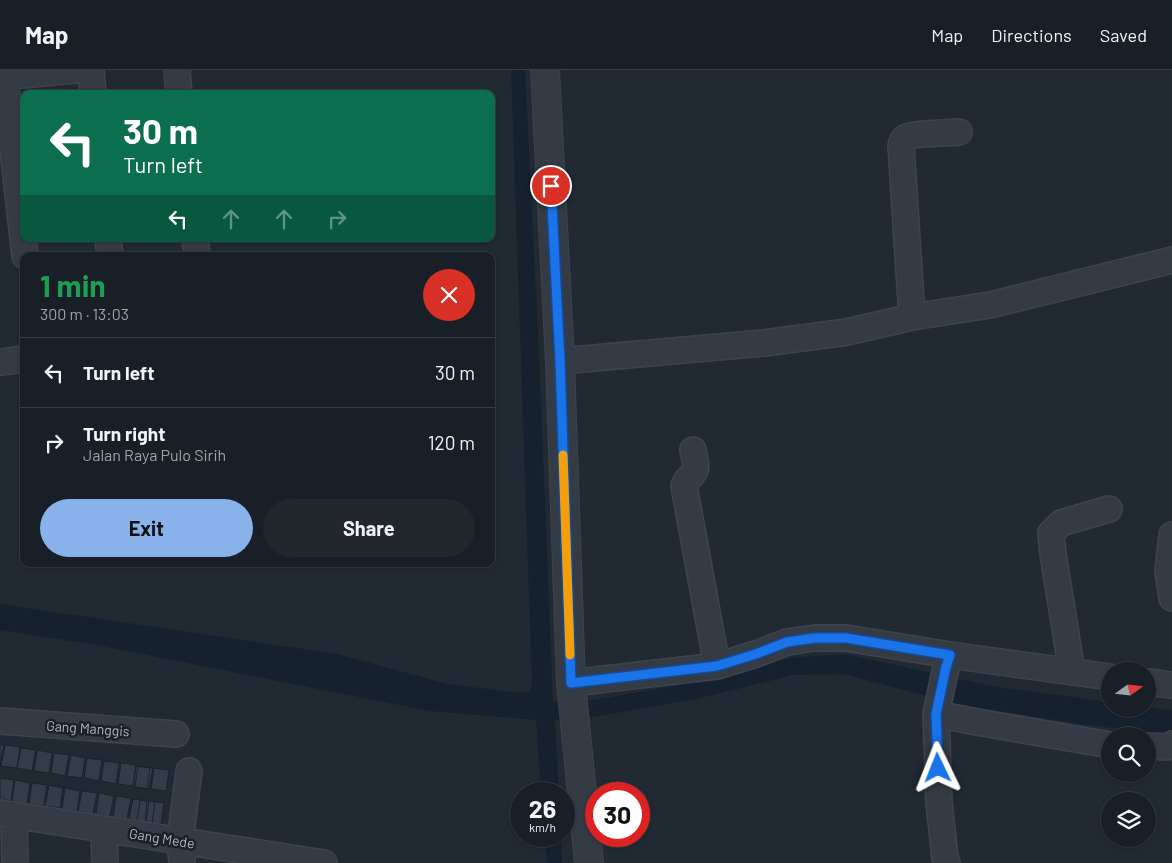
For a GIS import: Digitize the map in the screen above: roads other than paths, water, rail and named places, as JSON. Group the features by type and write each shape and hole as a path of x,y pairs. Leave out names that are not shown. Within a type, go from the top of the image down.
{"street":[{"path":"20,215 3,75 75,70"},
{"path":"91,70 93,90"},
{"path":"177,70 179,90"},
{"path":"545,70 560,361 571,690 589,863"},
{"path":"912,317 902,141 905,138 916,135 959,132"},
{"path":"560,361 764,343 847,332 912,317 990,305 1172,260"},
{"path":"0,362 20,360"},
{"path":"693,450 696,467 694,472 685,480 684,486 717,666"},
{"path":"1072,672 1051,533 1060,522 1110,509"},
{"path":"1172,536 1168,571 1172,598"},
{"path":"571,690 717,666 787,642 815,638 846,638 948,661 1101,676"},
{"path":"947,863 939,804 937,710 948,661"},
{"path":"1156,683 1172,685"},
{"path":"937,710 977,722 1101,743"},
{"name":"Gang Manggis","path":"0,721 176,734"},
{"path":"1156,746 1172,744"},
{"path":"181,852 189,771"},
{"path":"7,814 14,863"},
{"name":"Gang Mede","path":"7,814 104,829 181,852 324,863"},
{"path":"104,829 105,863"}],"water":[{"path":"511,70 525,70 553,702 593,700 703,681 790,658 844,654 997,687 1101,701 1101,718 1156,718 1156,708 1172,710 1172,736 1156,734 1156,727 1105,727 961,705 843,674 794,675 700,698 594,717 555,720 558,782 540,782 536,720 430,711 91,644 0,630 0,604 337,654 447,684 520,693 530,691 532,683"},
{"path":"546,847 561,847 562,863 547,863"}]}
